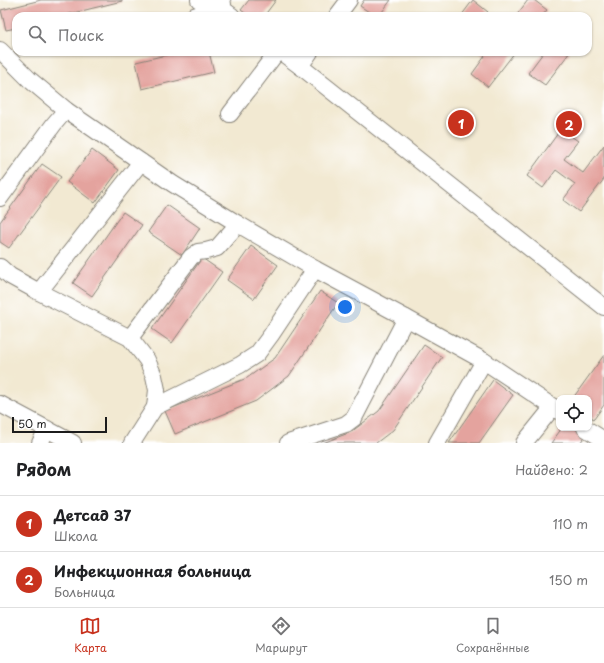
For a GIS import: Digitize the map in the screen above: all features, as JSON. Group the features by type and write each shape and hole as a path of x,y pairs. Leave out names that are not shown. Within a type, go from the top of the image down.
{"street":[{"path":"199,0 226,8"},
{"path":"340,12 349,0"},
{"path":"210,12 226,8"},
{"path":"6,50 30,80 66,110 173,184 315,269 484,361 556,409 524,443"},
{"path":"230,114 274,56"},
{"path":"286,56 604,307"},
{"path":"300,66 307,56"},
{"path":"0,198 54,124 66,110"},
{"path":"39,292 141,162"},
{"path":"130,338 191,257 198,252 217,248 238,224"},
{"path":"0,267 10,276 39,292 130,338 147,360 154,376 157,390 155,407 132,443"},
{"path":"155,407 240,365 257,354 315,269"},
{"path":"288,443 346,424 354,418 406,318"},
{"path":"437,443 484,361"},
{"path":"0,404 44,436 73,443"},
{"path":"590,431 604,440"}],"building":[{"path":"41,0 122,0 77,12 12,12 12,29 6,30 1,10"},
{"path":"249,0 276,0 267,12 244,12 241,10"},
{"path":"364,0 391,0 382,12 369,12 360,6"},
{"path":"473,0 488,12 464,12"},
{"path":"528,0 534,0 547,10 545,12 519,12"},
{"path":"162,56 210,56 214,72 142,89 136,62"},
{"path":"485,56 512,56 488,87 472,74"},
{"path":"541,56 567,56 545,85 528,73"},
{"path":"561,129 578,141 564,159 583,173 604,145 604,179 579,212 563,200 575,184 556,170 543,188 527,176"},
{"path":"92,150 119,170 95,203 67,182"},
{"path":"42,164 61,177 9,248 0,242 0,222"},
{"path":"167,205 200,228 182,255 148,232"},
{"path":"123,212 142,225 92,296 73,283"},
{"path":"251,246 278,265 254,299 227,280"},
{"path":"202,258 222,272 172,343 152,329"},
{"path":"320,291 338,303 289,376 256,401 175,434 165,411 247,378 275,358"},
{"path":"424,345 442,357 393,430 376,443 323,443 351,432 379,411"},
{"path":"604,355 604,405 594,419 592,418 592,395 575,395"},
{"path":"493,380 513,395 479,443 449,443"},
{"path":"560,431 580,431 586,435 580,443 551,443"}],"place":[{"name":"Детсад 37","path":"461,123"},
{"name":"Инфекционная больница","path":"569,124"}]}
